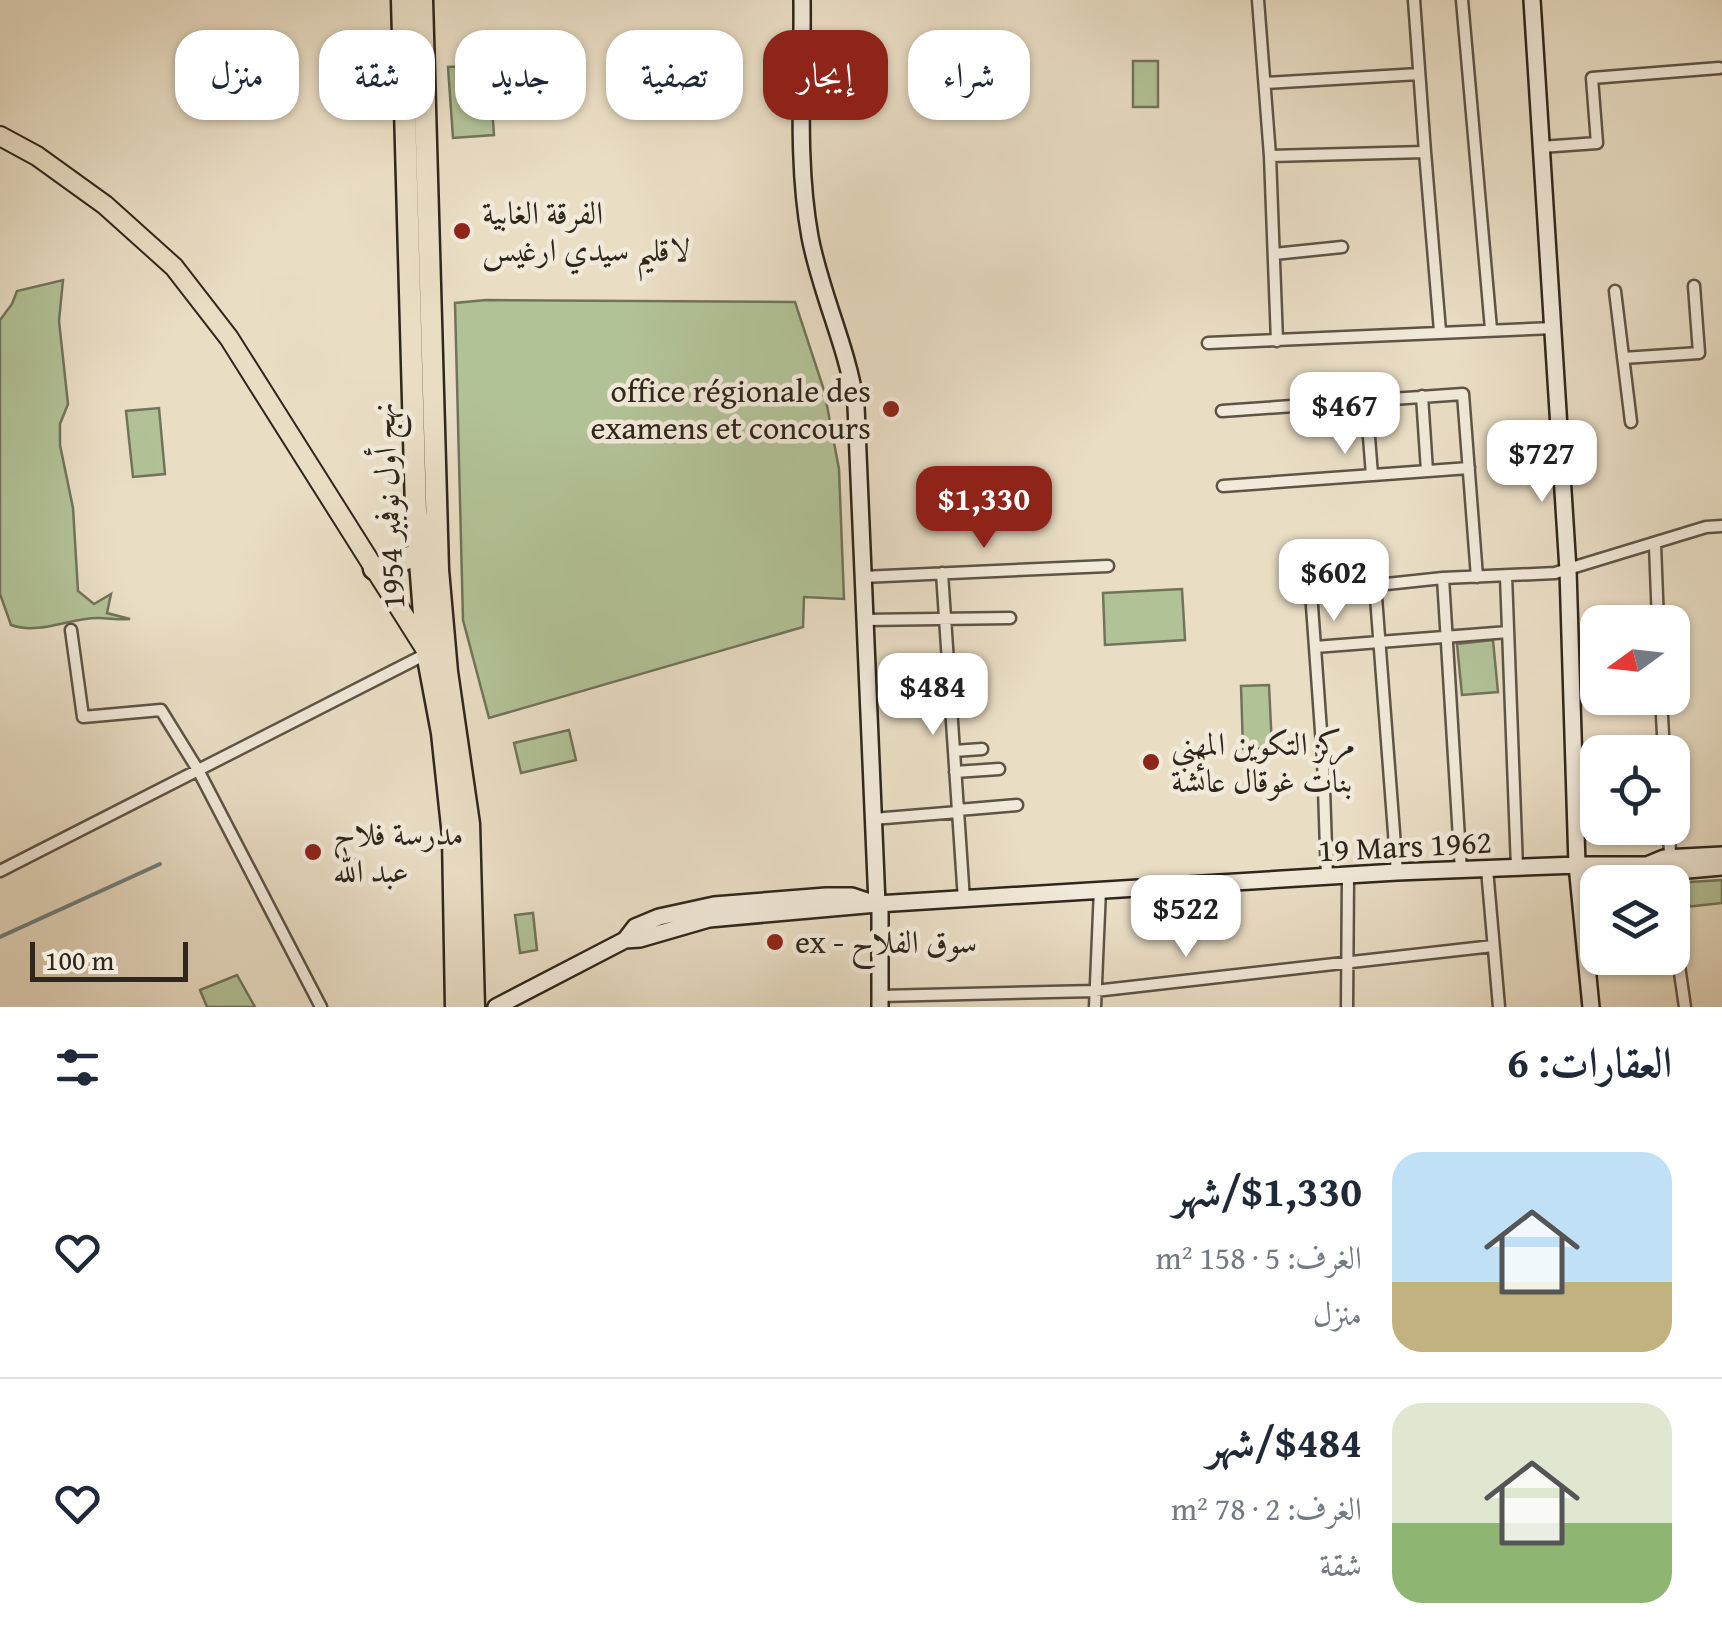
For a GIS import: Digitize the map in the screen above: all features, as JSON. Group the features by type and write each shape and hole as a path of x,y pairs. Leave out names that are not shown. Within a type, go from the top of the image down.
{"highway":[{"name":"نهج أول نوفمبر 1954","path":"402,0 417,529 427,653 442,733 451,821 456,1007"},
{"name":"نهج أول نوفمبر 1954","path":"422,0 437,538 447,672 469,824 474,1007"},
{"path":"381,567 405,548 417,529"},
{"path":"381,567 419,553 437,538"}],"main road":[{"path":"0,136 37,156 105,205 174,268 229,338 381,567 427,653 447,672"}],"street":[{"path":"802,0 806,206 818,268 854,392 880,1002 1095,990 1493,946"},
{"path":"1258,0 1270,156 1277,341"},
{"path":"1414,0 1440,331"},
{"path":"1462,0 1491,329"},
{"path":"1532,0 1568,570 1577,865 1592,1007"},
{"path":"1541,147 1597,144 1592,78 1719,68"},
{"path":"1265,83 1419,74"},
{"path":"1270,156 1425,152"},
{"path":"1274,254 1342,247"},
{"path":"1623,358 1700,352 1694,286"},
{"path":"1616,291 1631,422"},
{"path":"1208,343 1554,328"},
{"path":"1222,411 1463,394 1477,577"},
{"path":"1422,396 1427,471"},
{"path":"1366,399 1372,474"},
{"path":"1224,486 1469,468"},
{"path":"1327,878 1311,592 1568,570 1706,527 1722,526"},
{"path":"1655,545 1657,605"},
{"path":"862,576 1108,566"},
{"path":"942,573 964,900"},
{"path":"1506,576 1517,868"},
{"path":"1443,578 1460,870"},
{"path":"1375,584 1398,872"},
{"path":"864,620 1010,618"},
{"path":"71,630 84,717 160,710 198,770 321,1007"},
{"path":"1315,647 1508,632"},
{"path":"0,871 427,653"},
{"path":"954,751 982,749"},
{"path":"955,772 999,769"},
{"path":"873,819 1016,805"},
{"path":"1686,865 1722,855"},
{"name":"19 Mars 1962","path":"496,1007 625,940 709,919 1100,889 1577,865"},
{"path":"1690,869 1722,867"},
{"path":"1486,869 1499,1007"},
{"path":"1347,1007 1348,876"},
{"path":"1095,1007 1100,889"},
{"path":"1680,975 1685,1007"}],"green space":[{"path":"1133,61 1158,61 1158,107 1133,107"},
{"path":"448,67 455,67 455,120 493,120 494,135 453,138"},
{"path":"63,280 59,321 68,404 60,424 60,445 73,508 78,591 94,604 111,594 107,613 130,619 98,618 22,628 11,625 0,594 0,320 17,291"},
{"path":"795,302 824,390 839,469 844,599 804,597 803,627 489,718 463,620 455,303"},
{"path":"159,408 165,474 133,477 126,411"},
{"path":"1182,589 1185,640 1105,645 1103,593"},
{"path":"1493,640 1498,692 1462,695 1457,644"},
{"path":"1269,685 1272,748 1243,749 1241,686"},
{"path":"569,730 576,760 521,773 514,743"},
{"path":"1722,880 1722,903 1690,906 1690,882"},
{"path":"533,913 537,950 520,953 515,915"},
{"path":"237,975 255,1007 207,1007 200,990"}],"waterway":[{"path":"0,937 160,864"}],"place":[{"name":"الفرقة الغابية لاقليم سيدي ارغيس","path":"462,231"},
{"name":"office régionale des examens et concours","path":"891,409"},
{"name":"مركز التكوين المهني بنات غوقال عائشة","path":"1151,762"},
{"name":"مدرسة فلاح عبد الله","path":"313,852"},
{"name":"ex - سوق الفلاح","path":"775,942"}]}
